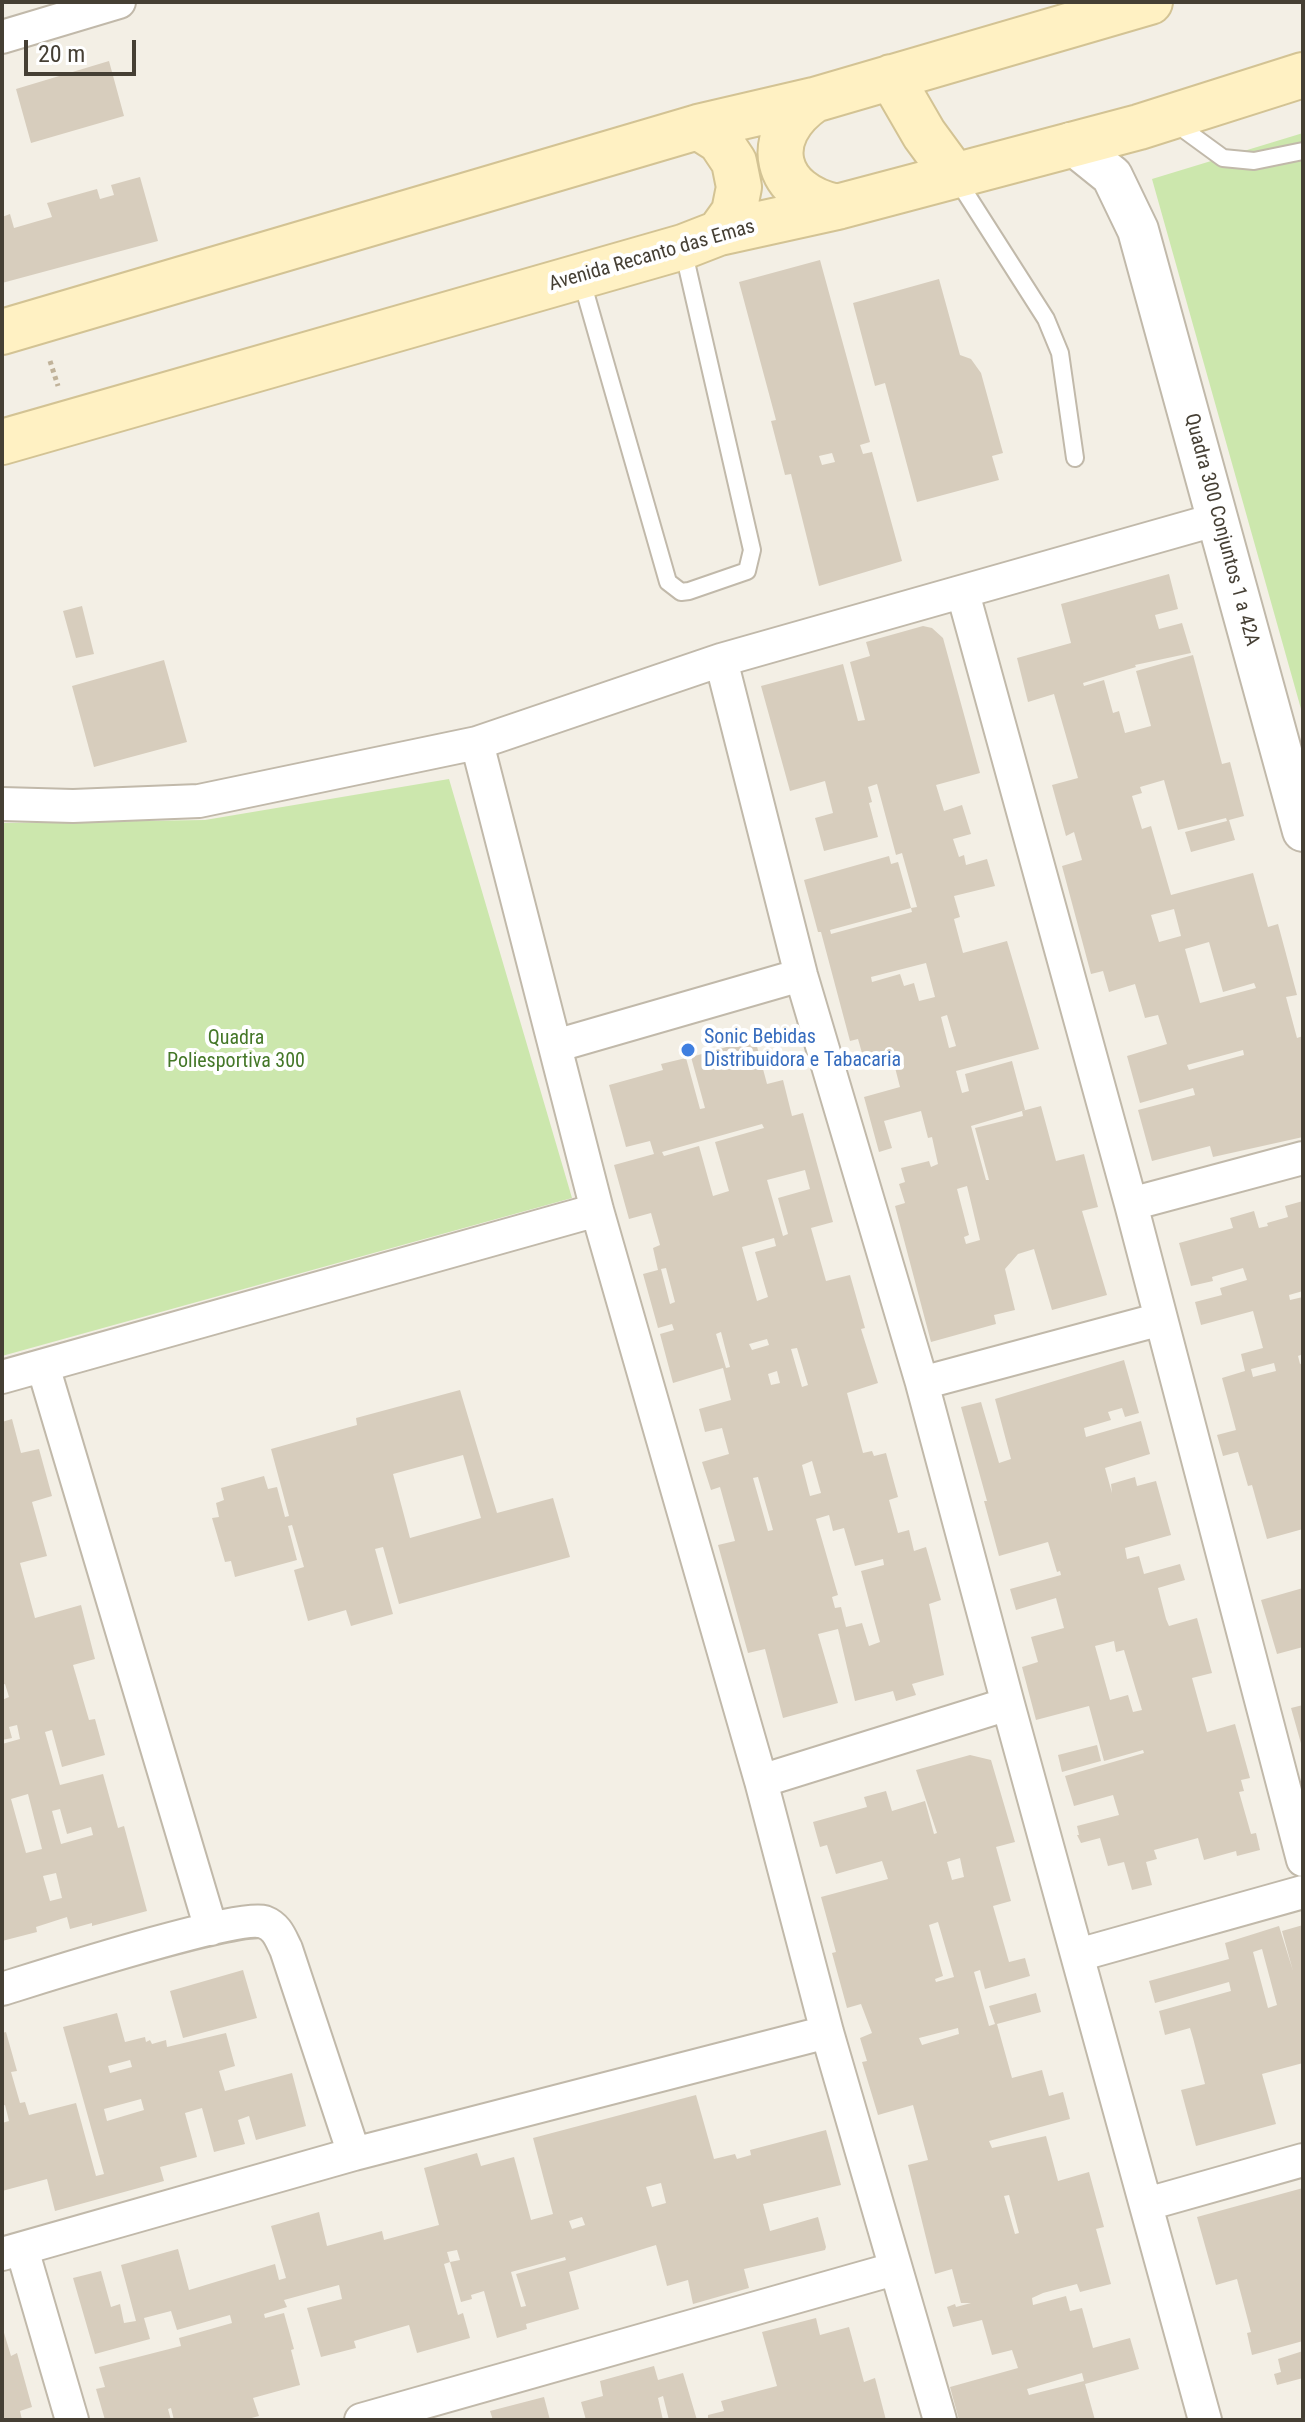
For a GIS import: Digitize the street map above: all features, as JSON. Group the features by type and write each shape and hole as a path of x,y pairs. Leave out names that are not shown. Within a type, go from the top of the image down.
{"main road":[{"path":"20,327 698,127 814,100 891,77 1074,13 1150,2"},
{"name":"Avenida Recanto das Emas","path":"2,442 701,240 837,207 1153,122 1303,75"},
{"path":"891,77 924,134 954,175"},
{"path":"814,100 797,112 784,131 780,152 782,162 797,191 815,203 837,207"},
{"path":"698,127 720,141 734,162 739,187 734,212 701,240"}],"street":[{"path":"2,37 119,2"},
{"name":"Quadra 300 Conjuntos 1 a 42A","path":"1138,230 1136,166 1153,122"},
{"name":"Quadra 300 Conjuntos 1 a 42A","path":"1071,143 1112,176 1138,230 1303,831"},
{"path":"2,804 73,806 199,801 477,743 721,660 1218,519"},
{"path":"963,593 1131,1204 1303,1860"},
{"path":"721,660 801,975 922,1383 1205,2420"},
{"path":"477,743 597,1210 761,1781 894,2269 940,2420"},
{"path":"555,1046 801,975"},
{"path":"1131,1204 1303,1158"},
{"path":"2,1377 597,1210"},
{"path":"922,1383 1161,1319"},
{"path":"43,1366 211,1929"},
{"path":"761,1781 1008,1704"},
{"path":"1078,1955 1303,1892"},
{"path":"2,1989 211,1929 260,1921 275,1928 286,1949 354,2154"},
{"path":"72,2420 12,2252 354,2154 827,2032"},
{"path":"1147,2204 1303,2160"},
{"path":"361,2420 894,2269"}],"lane":[{"path":"1153,122 1223,158 1254,161 1303,151"},
{"path":"954,175 1046,319 1060,353 1075,458"},
{"path":"580,276 668,582 681,592 689,591 747,571 752,550 701,240"}],"path":[{"path":"20,327 69,423"}],"green space":[{"path":"1303,133 1303,716 1152,179"},
{"name":"Quadra Poliesportiva 300","path":"449,779 572,1198 2,1356 2,823 205,820"}],"building":[{"path":"109,61 124,116 31,143 16,89"},
{"path":"140,177 158,241 2,283 2,217 10,214 14,228 52,217 47,203 97,189 100,199 114,195 111,185"},
{"path":"820,260 870,442 860,445 863,454 872,452 902,561 819,586 791,474 785,475 771,421 776,420 739,282","holes":["832,453 835,462 822,465 819,456"]},
{"path":"939,279 960,355 971,359 981,373 1003,453 992,456 999,480 917,502 885,383 875,386 853,303"},
{"path":"1169,574 1178,609 1155,615 1159,629 1182,623 1191,653 1135,665 1083,683 1084,686 1104,680 1113,713 1119,711 1125,733 1151,726 1136,671 1193,655 1222,764 1230,762 1244,816 1229,820 1235,840 1191,852 1185,832 1227,821 1226,818 1178,830 1164,780 1140,787 1142,793 1132,796 1142,829 1151,826 1171,895 1253,873 1268,927 1278,924 1297,995 1286,997 1297,1038 1303,1036 1303,1137 1213,1157 1210,1146 1152,1161 1138,1110 1195,1095 1193,1088 1140,1103 1127,1056 1167,1044 1158,1015 1145,1018 1135,984 1109,992 1103,971 1091,974 1062,866 1082,860 1074,832 1066,836 1052,785 1078,778 1054,694 1028,702 1017,658 1071,643 1061,604","holes":["1174,909 1181,936 1159,942 1151,915","1209,942 1223,992 1254,983 1256,988 1200,1003 1185,949","1243,1050 1244,1055 1189,1070 1187,1065"]},
{"path":"82,606 94,654 76,658 63,611"},
{"path":"923,626 932,628 943,638 980,773 936,785 944,811 962,805 971,834 953,839 959,857 964,855 966,865 987,859 995,886 954,896 960,917 954,919 963,953 1007,941 1039,1049 956,1071 962,1093 969,1091 965,1074 1012,1061 1025,1110 971,1126 986,1180 989,1180 975,1128 1023,1116 1022,1111 1041,1106 1056,1161 1084,1154 1098,1207 1082,1211 1107,1295 1052,1310 1034,1249 1018,1254 1005,1269 1015,1310 994,1315 996,1324 931,1342 895,1206 905,1203 899,1184 905,1182 901,1168 929,1161 931,1167 938,1164 932,1137 928,1138 921,1111 884,1121 892,1148 879,1152 864,1097 900,1087 891,1052 864,1060 858,1039 850,1041 804,880 889,856 891,864 898,862 911,908 917,907 902,853 896,855 877,784 868,787 878,837 824,851 815,818 833,813 825,781 790,791 761,686 843,664 858,721 865,720 850,662 870,656 866,642","holes":["911,908 912,912 831,934 830,930","926,963 935,997 919,1001 914,983 904,986 900,974 872,982 871,977","947,1015 956,1046 949,1048 941,1017","967,1186 980,1240 966,1244 964,1237 969,1235 957,1189"]},
{"path":"164,660 187,742 94,767 72,686"},
{"path":"755,1039 767,1084 783,1080 792,1116 803,1113 833,1222 811,1228 826,1281 850,1275 865,1328 861,1329 878,1383 847,1393 863,1453 872,1451 874,1456 886,1453 898,1497 889,1500 898,1533 909,1530 914,1551 926,1547 941,1600 929,1604 944,1675 912,1684 916,1695 896,1701 893,1691 855,1701 838,1629 818,1634 838,1703 783,1718 765,1649 748,1653 718,1545 735,1541 720,1487 711,1490 702,1462 729,1454 722,1428 705,1432 699,1409 731,1400 723,1368 673,1383 660,1334 674,1330 672,1324 658,1328 643,1274 658,1270 653,1248 660,1245 651,1213 629,1219 614,1165 654,1154 650,1141 626,1147 609,1085 663,1070 661,1064 686,1058 700,1109 705,1108 691,1057","holes":["762,1124 764,1128 715,1142 729,1191 713,1196 699,1146 664,1156 662,1152","805,1170 810,1189 778,1198 788,1234 783,1236 767,1180","774,1238 776,1246 755,1252 768,1297 757,1301 742,1247","666,1268 675,1302 670,1304 661,1269","721,1332 730,1367 726,1368 716,1334","767,1339 769,1345 752,1350 749,1344","797,1348 808,1385 802,1387 791,1349","777,1371 780,1383 771,1385 768,1374","812,1461 821,1493 810,1496 802,1465","758,1477 773,1530 768,1531 753,1478","829,1515 833,1531 844,1528 855,1566 883,1559 884,1565 861,1571 880,1642 869,1646 862,1623 846,1627 841,1607 835,1608 832,1597 838,1595 816,1519"]},
{"path":"1303,1201 1303,1291 1289,1295 1290,1300 1303,1297 1303,1354 1298,1356 1300,1364 1303,1363 1303,1529 1267,1539 1252,1485 1248,1486 1238,1452 1223,1456 1217,1435 1236,1430 1222,1378 1245,1371 1241,1354 1263,1348 1253,1311 1201,1325 1195,1302 1222,1295 1220,1288 1247,1280 1243,1268 1212,1277 1213,1281 1191,1286 1179,1243 1233,1228 1230,1218 1254,1211 1259,1228 1268,1226 1267,1223 1288,1217 1285,1206","holes":["1274,1363 1276,1371 1253,1377 1251,1369"]},
{"path":"1124,1360 1139,1413 1125,1417 1122,1408 1108,1412 1111,1420 1084,1428 1086,1437 1141,1421 1150,1454 1105,1468 1112,1493 1111,1484 1135,1477 1137,1486 1156,1481 1171,1535 1125,1548 1127,1559 1139,1556 1144,1574 1180,1564 1185,1580 1158,1588 1166,1619 1169,1626 1197,1618 1212,1673 1192,1678 1207,1732 1235,1724 1250,1778 1241,1780 1244,1791 1239,1792 1251,1834 1256,1833 1260,1850 1237,1856 1236,1851 1204,1860 1198,1838 1154,1850 1157,1859 1146,1862 1152,1885 1132,1890 1124,1862 1108,1866 1100,1838 1081,1843 1077,1826 1119,1815 1113,1795 1074,1806 1065,1776 1144,1753 1143,1750 1104,1761 1089,1706 1036,1720 1022,1667 1038,1662 1031,1637 1064,1628 1056,1598 1016,1610 1010,1589 1061,1575 1060,1571 1057,1572 1048,1542 999,1556 961,1407 981,1402 999,1463 1011,1459 995,1399","holes":["1114,1641 1116,1652 1124,1650 1142,1710 1133,1712 1128,1695 1110,1700 1095,1646"]},
{"path":"460,1390 497,1513 553,1498 570,1557 399,1604 383,1547 375,1549 393,1614 351,1626 346,1610 308,1621 294,1570 304,1567 292,1525 288,1526 297,1560 235,1577 231,1561 225,1562 212,1518 219,1517 216,1503 224,1500 221,1488 264,1476 268,1489 277,1487 285,1517 289,1516 271,1449 357,1425 356,1418","holes":["463,1455 481,1518 410,1538 393,1474"]},
{"path":"12,1419 21,1453 39,1449 52,1496 32,1502 47,1556 20,1563 35,1618 81,1605 95,1659 73,1665 89,1720 95,1719 105,1755 62,1767 52,1730 45,1732 60,1785 103,1774 118,1828 124,1826 147,1911 70,1929 67,1917 36,1927 37,1932 2,1941 2,1744 20,1739 17,1725 9,1727 12,1738 2,1740 2,1700 9,1697 5,1684 2,1685 2,1422","holes":["28,1794 42,1849 26,1853 11,1799","60,1809 67,1834 91,1827 93,1835 61,1844 52,1811","56,1873 62,1898 50,1901 43,1876"]},
{"path":"1303,1588 1303,1647 1277,1654 1261,1600"},
{"path":"1303,1705 1303,1747 1302,1747 1291,1708"},
{"path":"1097,1745 1101,1761 1062,1772 1058,1755"},
{"path":"970,1755 991,1760 1015,1842 996,1847 1011,1901 993,1906 1009,1962 1025,1958 1030,1976 985,1989 980,1970 974,1972 989,2026 995,2024 989,2006 1036,1993 1041,2012 997,2024 1012,2078 1042,2070 1049,2096 1063,2092 1070,2119 989,2141 992,2148 1046,2136 1058,2181 1089,2172 1104,2227 1096,2229 1111,2284 1080,2292 1077,2284 1032,2298 1033,2305 1066,2296 1070,2311 1082,2308 1093,2348 1130,2338 1139,2369 1085,2384 1095,2420 959,2420 950,2387 1018,2368 1012,2350 992,2355 982,2320 953,2327 947,2307 971,2303 961,2303 952,2269 935,2274 908,2165 928,2160 913,2105 878,2115 862,2062 867,2061 860,2038 872,2033 861,2004 847,2008 832,1953 836,1952 821,1897 888,1879 882,1861 836,1874 827,1845 820,1847 813,1822 867,1807 864,1797 886,1791 892,1811 925,1801 934,1834 937,1833 916,1770","holes":["960,1858 964,1877 952,1880 947,1862","938,1922 954,1977 936,1982 935,1979 943,1976 929,1925","958,2028 959,2034 922,2045 919,2038","1009,2195 1019,2233 1015,2234 1004,2196","1082,2373 1084,2381 1029,2395 1027,2389"]},
{"path":"1303,1925 1303,2063 1262,2074 1276,2124 1196,2146 1181,2090 1205,2084 1193,2038 1190,2028 1165,2035 1159,2011 1231,1991 1229,1982 1155,2003 1149,1981 1229,1959 1225,1943 1279,1926 1293,1971 1282,1931","holes":["1262,1949 1277,2005 1268,2008 1253,1952"]},
{"path":"243,1970 257,2018 183,2038 170,1991"},
{"path":"117,2013 125,2042 145,2037 146,2042 150,2040 152,2044 166,2040 167,2047 226,2033 235,2066 219,2071 225,2091 292,2073 306,2126 256,2140 249,2116 238,2120 245,2144 214,2152 202,2108 185,2113 197,2157 160,2167 164,2181 55,2211 47,2179 2,2191 2,2123 9,2121 5,2105 2,2106 2,2033 6,2032 17,2071 11,2072 20,2103 25,2102 29,2115 76,2103 96,2176 104,2174 63,2027","holes":["130,2060 132,2067 110,2073 108,2066","141,2099 144,2110 107,2121 104,2109"]},
{"path":"696,2095 714,2159 735,2154 737,2159 751,2155 750,2150 826,2130 841,2185 763,2204 770,2231 818,2217 825,2250 744,2269 749,2288 693,2304 688,2280 667,2286 656,2245 569,2272 579,2309 526,2324 527,2329 497,2338 484,2291 461,2302 450,2262 444,2264 458,2315 463,2313 470,2338 417,2353 409,2325 354,2341 356,2348 321,2357 307,2308 342,2299 339,2285 284,2300 287,2307 264,2314 265,2318 284,2313 300,2385 253,2398 259,2416 244,2420 174,2420 171,2408 168,2409 171,2420 105,2420 96,2389 105,2387 99,2367 181,2346 179,2338 232,2323 230,2315 177,2330 171,2311 144,2318 150,2339 95,2354 73,2278 101,2271 111,2307 120,2304 124,2323 136,2321 121,2265 178,2249 189,2290 275,2264 279,2280 286,2278 271,2226 319,2212 327,2246 382,2231 384,2240 439,2225 424,2168 477,2153 481,2166 514,2157 531,2220 553,2214 533,2138","holes":["661,2183 666,2203 652,2207 646,2187","582,2217 585,2225 572,2229 569,2221","457,2250 460,2260 450,2262 447,2252","565,2257 566,2260 516,2274 526,2306 521,2307 511,2272"]},
{"path":"1303,2188 1303,2341 1252,2355 1247,2333 1251,2332 1237,2279 1216,2285 1197,2217"},
{"path":"816,2318 820,2335 849,2327 864,2382 875,2378 886,2420 708,2420 708,2415 724,2411 721,2401 777,2386 762,2332"},
{"path":"2,2326 11,2356 17,2353 32,2407 20,2411 22,2420 2,2420"},
{"path":"1303,2351 1303,2378 1277,2385 1274,2374 1281,2372 1278,2359"},
{"path":"654,2366 658,2380 683,2373 697,2420 669,2420 663,2396 658,2398 663,2420 586,2420 581,2402 603,2396 600,2381"},
{"path":"544,2397 550,2420 493,2420 490,2411"}],"place":[{"name":"Sonic Bebidas Distribuidora e Tabacaria","path":"688,1050"}]}
